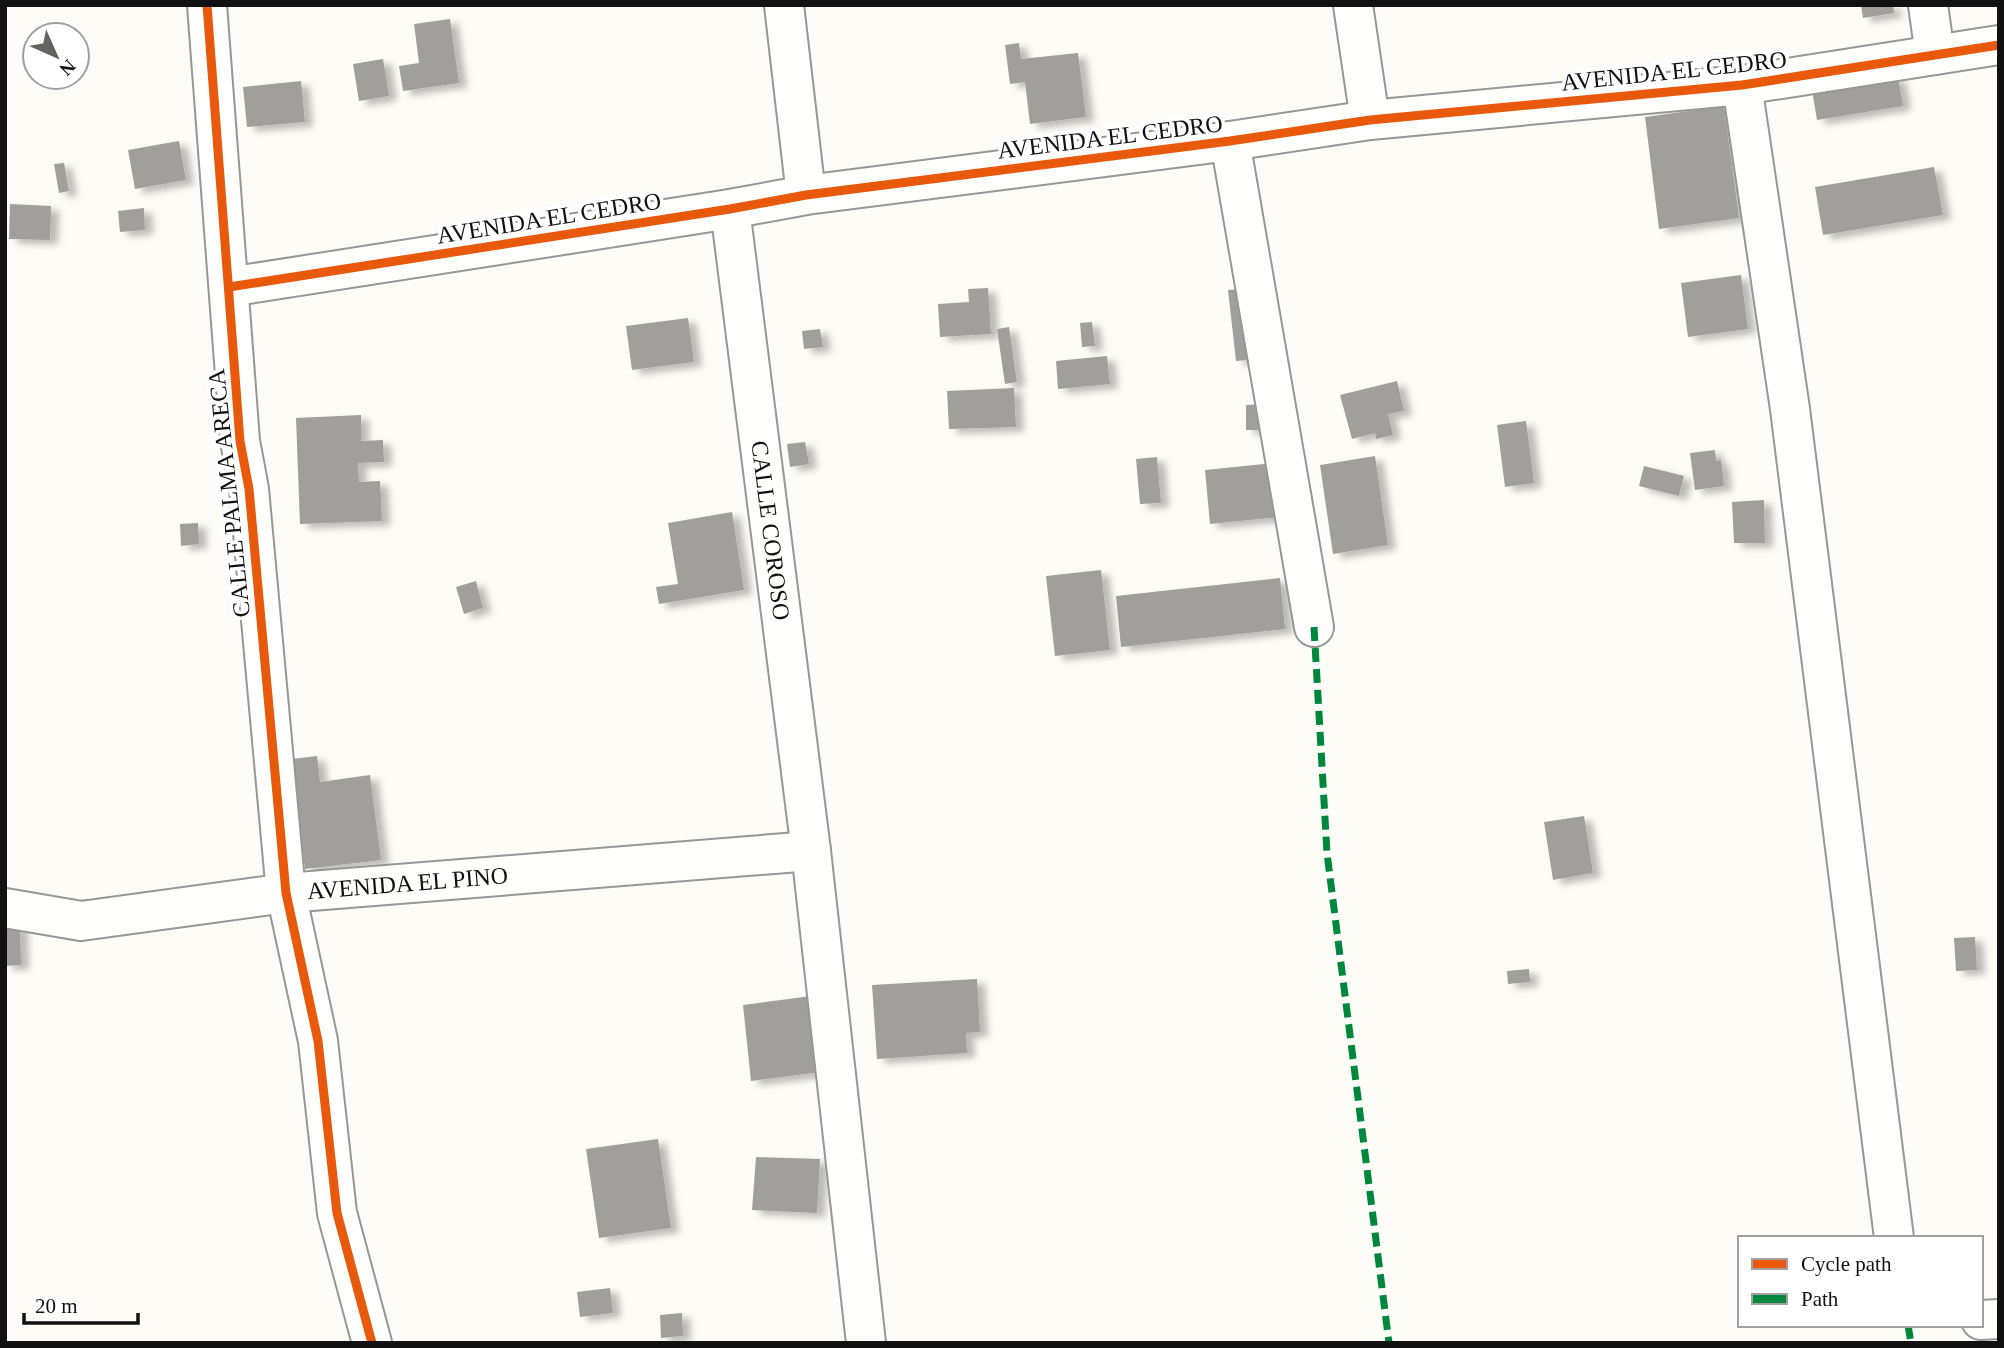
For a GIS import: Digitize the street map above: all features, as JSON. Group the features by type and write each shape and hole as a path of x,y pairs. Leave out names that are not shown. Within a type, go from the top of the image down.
{"street":[{"name":"CALLE PALMA ARECA","path":"207,5 240,440 249,489 286,893 318,1041 337,1213 372,1343"},
{"path":"784,5 806,195"},
{"path":"1353,5 1370,120"},
{"path":"1928,5 1935,55"},
{"name":"AVENIDA EL CEDRO","path":"229,287 806,195 1230,141 1370,120 1742,85 1999,45"},
{"path":"1742,85 1790,409 1894,1236"},
{"path":"1230,141 1314,626"},
{"name":"CALLE COROSO","path":"730,209 811,851 866,1343"},
{"name":"AVENIDA EL PINO","path":"5,908 81,921 286,893 811,851"}],"building":[{"path":"1861,5 1893,5 1894,13 1863,18"},
{"path":"450,19 459,83 403,91 399,66 419,63 414,24"},
{"path":"1019,43 1021,59 1078,53 1086,117 1030,124 1025,82 1010,84 1005,45"},
{"path":"383,59 389,96 359,101 353,64"},
{"path":"1898,76 1903,106 1817,120 1812,90"},
{"path":"301,81 305,122 247,127 243,87"},
{"path":"1724,106 1739,218 1659,229 1645,117"},
{"path":"179,141 186,180 135,189 128,150"},
{"path":"64,163 69,191 59,193 54,164"},
{"path":"1934,167 1943,215 1823,235 1815,187"},
{"path":"10,204 51,206 50,240 9,239"},
{"path":"144,208 145,230 120,232 118,211"},
{"path":"1741,275 1748,329 1688,337 1681,283"},
{"path":"988,288 991,334 940,337 938,304 969,302 968,289"},
{"path":"1240,289 1247,360 1236,361 1228,290"},
{"path":"688,318 694,362 632,370 626,326"},
{"path":"1092,322 1095,346 1082,347 1080,323"},
{"path":"1009,327 1017,382 1005,384 997,329"},
{"path":"820,329 823,347 804,349 802,331"},
{"path":"1107,356 1110,384 1058,389 1056,361"},
{"path":"1397,381 1404,411 1388,414 1393,435 1376,439 1375,433 1352,439 1340,395"},
{"path":"1014,388 1016,427 949,429 947,391"},
{"path":"1260,404 1260,430 1246,430 1246,405"},
{"path":"361,415 361,441 383,440 384,462 358,463 359,482 380,481 382,521 300,524 296,418"},
{"path":"1526,421 1534,483 1505,487 1497,425"},
{"path":"805,442 809,464 790,467 787,444"},
{"path":"1715,450 1716,461 1721,460 1724,486 1695,490 1690,453"},
{"path":"1375,456 1388,545 1333,554 1320,465"},
{"path":"1157,457 1161,503 1140,504 1136,459"},
{"path":"1274,463 1279,517 1210,524 1205,470"},
{"path":"1644,466 1684,476 1679,496 1639,486"},
{"path":"1764,500 1765,543 1734,543 1732,502"},
{"path":"732,512 744,590 659,604 656,587 678,584 668,523"},
{"path":"198,523 199,544 181,546 180,524"},
{"path":"1101,570 1110,650 1055,656 1046,576"},
{"path":"1280,578 1285,629 1121,647 1116,596"},
{"path":"476,581 483,608 464,614 456,587"},
{"path":"317,756 320,782 370,775 381,860 305,869 292,759"},
{"path":"1584,816 1593,873 1553,880 1544,822"},
{"path":"5,924 20,924 21,965 5,966"},
{"path":"1975,937 1977,970 1956,971 1954,938"},
{"path":"1529,969 1530,982 1508,984 1507,971"},
{"path":"977,979 980,1032 966,1033 967,1053 877,1059 872,985"},
{"path":"811,996 820,1072 751,1081 743,1005"},
{"path":"658,1139 671,1228 599,1238 586,1149"},
{"path":"756,1157 820,1159 817,1213 752,1210"},
{"path":"610,1288 613,1313 580,1317 577,1292"},
{"path":"682,1313 683,1336 661,1338 660,1315"}],"marked path":[{"path":"1314,627 1327,853 1389,1343"},
{"path":"1908,1327 1911,1343"}],"cycle path":[{"path":"207,5 240,441 249,489 286,893 318,1041 337,1213 372,1343"},
{"path":"229,287 806,195 1230,141 1370,120 1742,85 1999,45"}]}
